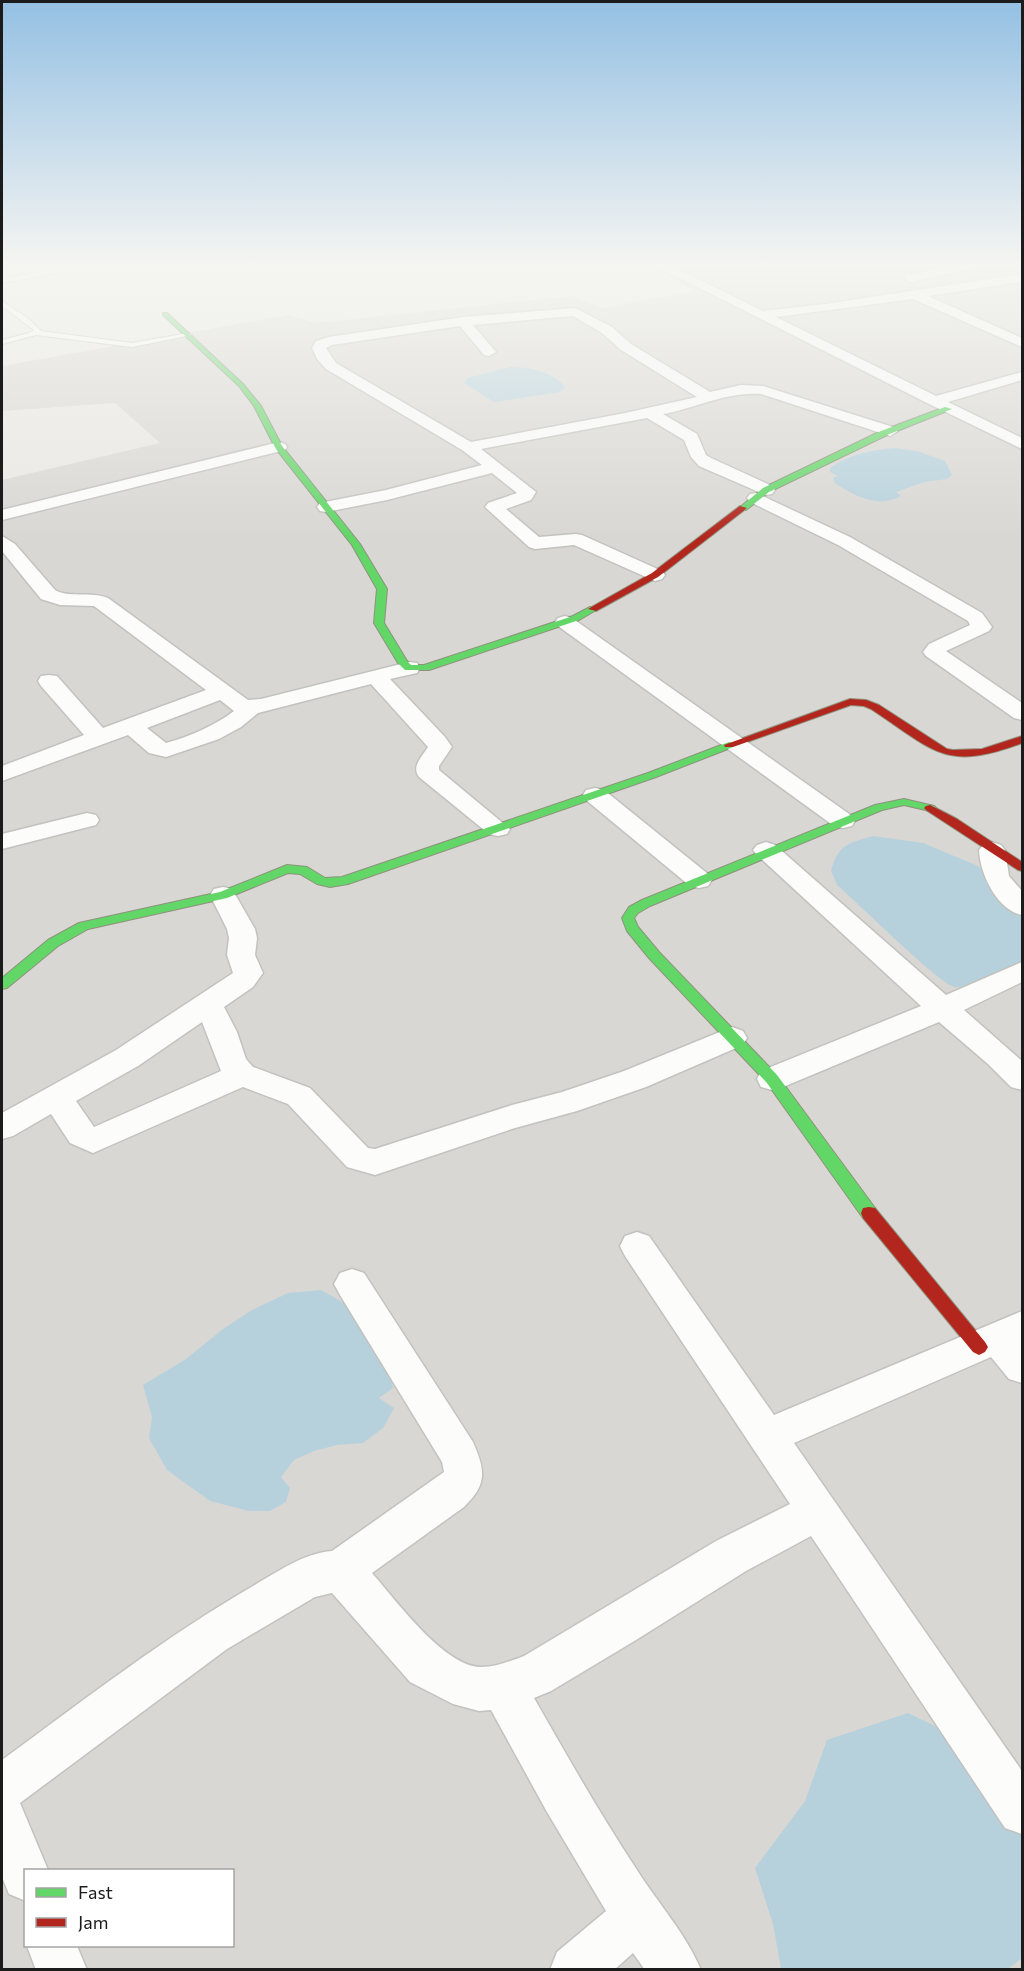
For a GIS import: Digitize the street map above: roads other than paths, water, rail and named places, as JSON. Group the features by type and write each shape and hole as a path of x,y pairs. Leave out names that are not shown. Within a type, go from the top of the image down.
{"street":[{"path":"208,354 240,385 257,406 279,447 356,544 382,589 379,623 403,663 409,668"},
{"path":"322,354 324,359 340,372 412,412 468,447 528,494 494,507 531,541 540,544 576,538 655,575"},
{"path":"639,354 707,397"},
{"path":"839,354 1023,444"},
{"path":"934,401 1023,376"},
{"path":"468,447 648,412 745,390 763,390 890,431"},
{"path":"2,542 47,593 62,599 96,599 221,692 243,707 250,708 409,668 425,668 576,618 655,575 761,494 890,431 948,408"},
{"path":"648,412 691,437 699,457 705,462 975,617 982,627 936,648 933,652 1023,713"},
{"path":"2,515 279,447"},
{"path":"326,507 378,497 495,467"},
{"path":"565,622 843,821"},
{"path":"376,677 440,747 427,766 427,772 498,829"},
{"path":"49,681 99,738"},
{"path":"2,774 221,692"},
{"path":"2,985 53,943 84,926 223,895 295,868 321,881 330,883 344,881 596,795 735,742 850,702 875,707 953,755 976,755 1023,739"},
{"path":"131,726 157,748 166,750 228,727 243,717 250,708"},
{"path":"596,795 699,880"},
{"path":"1023,867 992,850 939,813 912,803 884,807 766,850 646,903 633,910 628,918 632,928 654,955 772,1079 871,1216 1000,1338 1023,1367"},
{"path":"2,842 87,820"},
{"path":"766,850 1023,1079"},
{"path":"992,850 992,867 995,876 1023,907"},
{"path":"2,1127 127,1058 249,974 241,955 243,938 241,929 223,895"},
{"path":"772,1079 942,1009 1023,971"},
{"path":"208,1004 222,1032 232,1065 242,1075 299,1096 358,1158 375,1162 512,1117 566,1103 635,1078 732,1038"},
{"path":"58,1097 79,1133 85,1139 93,1140 242,1075"},
{"path":"637,1246 1023,1811"},
{"path":"2,1788 212,1634 300,1582 321,1573 338,1572 450,1493 462,1482 464,1471 450,1438 352,1284"},
{"path":"768,1436 1000,1338"},
{"path":"338,1572 352,1582 426,1666 453,1682 479,1689 503,1686 535,1675 621,1625 731,1556 819,1511"},
{"path":"503,1686 565,1801 675,1970"},
{"path":"2,1817 24,1872"},
{"path":"575,1970 638,1916"},
{"path":"52,1947 62,1970"}],"water":[{"path":"510,367 540,371 553,377 565,387 560,392 494,402 464,383 468,378"},
{"path":"895,448 917,451 945,461 952,475 947,479 924,482 896,492 901,496 884,501 858,496 835,483 833,478 838,476 830,472 830,468 837,463 861,454"},
{"path":"873,836 923,843 978,866 1022,913 1022,964 990,980 971,986 955,987 946,983 916,958 837,885 831,871 841,850 857,841"},
{"path":"321,1290 354,1312 369,1332 382,1355 393,1388 379,1398 394,1408 383,1428 363,1443 337,1445 314,1451 294,1460 281,1477 290,1488 286,1502 270,1511 249,1511 210,1501 167,1470 149,1438 152,1417 143,1385 186,1359 223,1329 252,1310 288,1293"},
{"path":"908,1713 956,1736 1022,1832 1022,1958 1008,1969 781,1969 773,1924 755,1868 805,1801 827,1740"}]}
